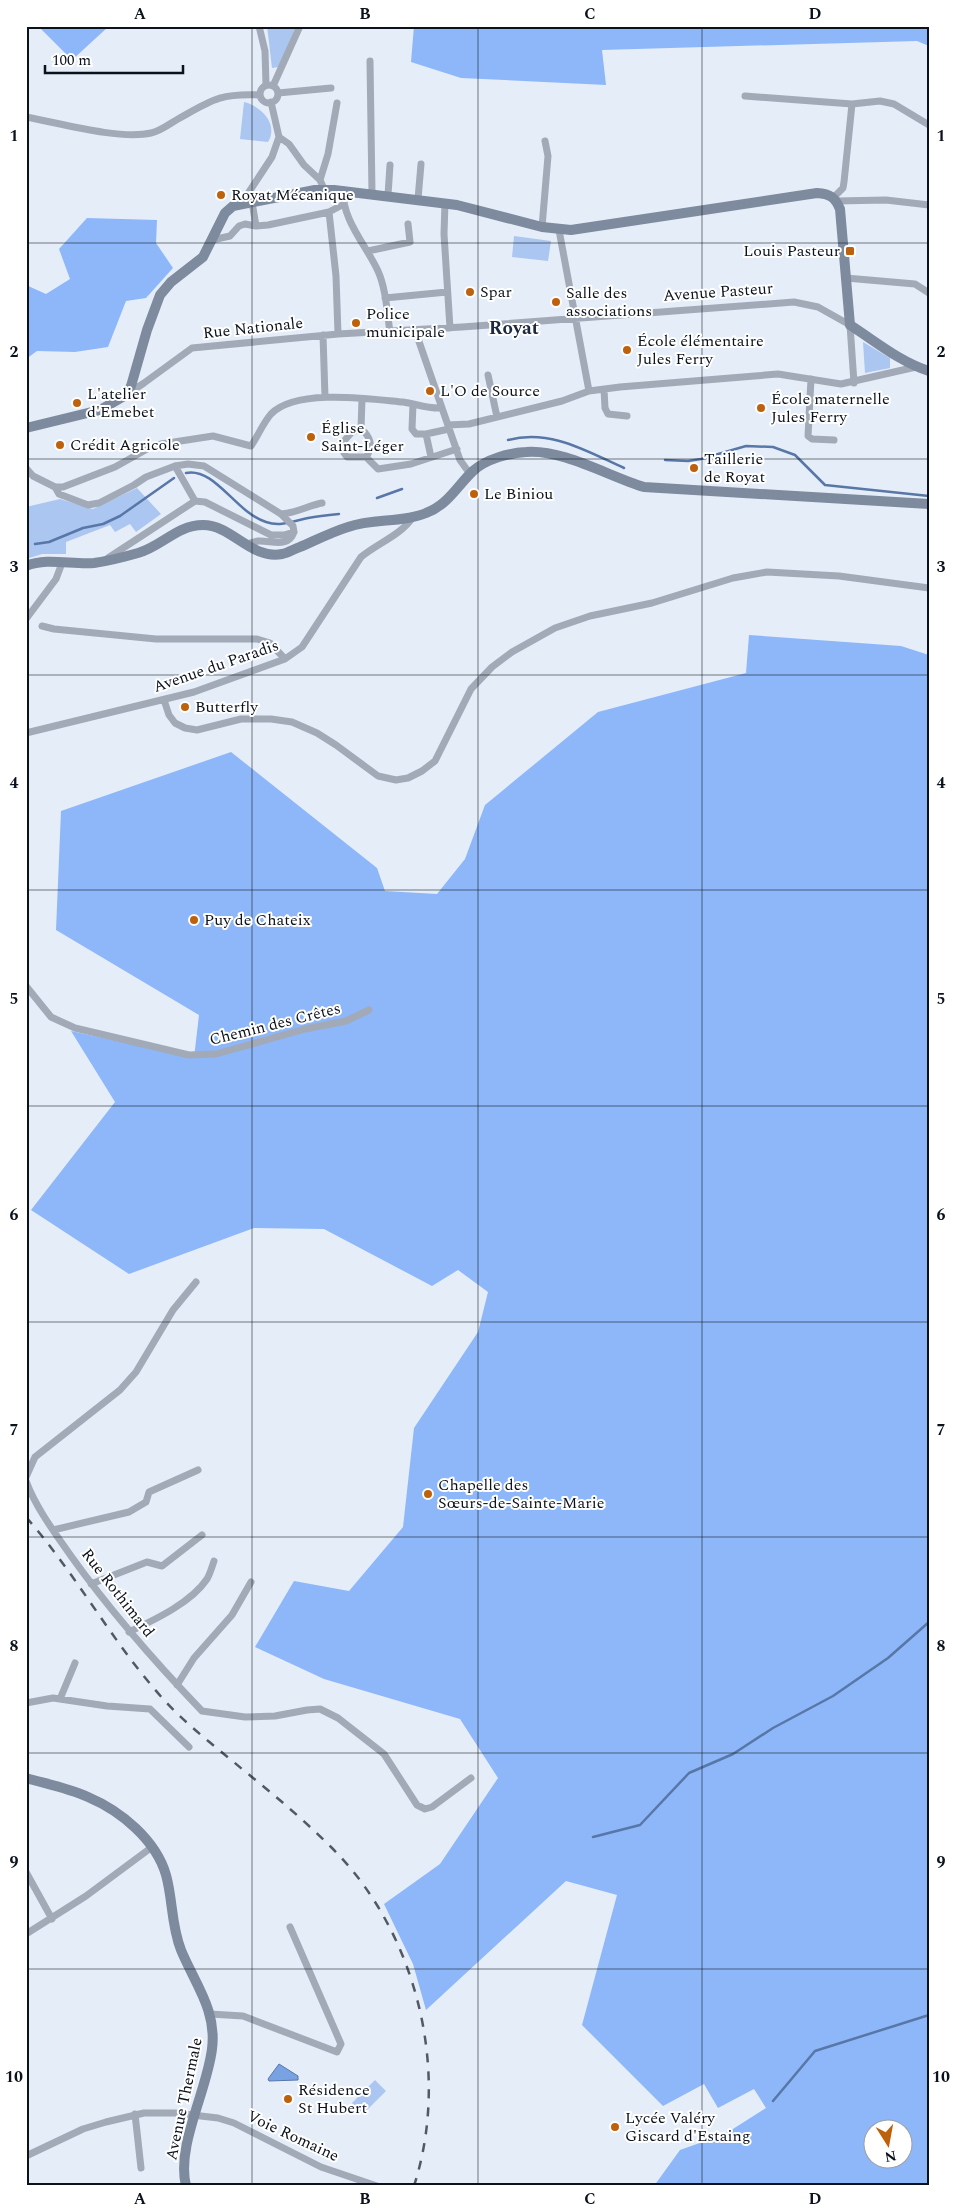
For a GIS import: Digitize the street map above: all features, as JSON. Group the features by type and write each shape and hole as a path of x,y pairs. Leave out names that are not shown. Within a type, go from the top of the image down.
{"main road":[{"path":"26,428 108,407 126,395 131,386 147,330 160,295 171,282 198,262 212,240 225,213 233,206 322,185 343,190 445,202 559,230 587,229 817,193 828,193 835,199 841,218 850,325"},
{"name":"Avenue Pasteur","path":"850,325 916,367 929,371"},
{"path":"26,566 45,562 103,561 140,553 178,531 192,526 204,525 217,528 264,554 283,554 349,526 427,513 448,500 470,474 481,465 510,454 547,453 644,487 929,504"},
{"name":"Avenue Thermale","path":"26,1778 96,1800 129,1823 152,1847 161,1862 166,1878 177,1941 204,1996 212,2027 212,2049 184,2162 186,2186"}],"street":[{"path":"259,26 272,88 276,100 265,102 260,95 261,89 272,88 331,88"},
{"path":"272,88 300,26"},
{"path":"370,61 372,193"},
{"path":"26,117 108,132 150,133 162,129 212,100 225,95 260,95"},
{"path":"745,96 852,104 880,101 894,104 929,125"},
{"path":"256,226 253,208 247,195 272,157 280,138 271,102"},
{"path":"322,185 337,104"},
{"path":"835,199 843,188 852,104"},
{"path":"280,138 290,144 300,160 322,185"},
{"path":"542,227 548,156 545,141"},
{"path":"418,198 421,164"},
{"path":"388,195 390,165"},
{"path":"343,190 344,204 353,228 379,273 390,332"},
{"path":"835,199 886,200 929,205"},
{"path":"445,202 444,234 450,328"},
{"path":"212,240 230,236 239,226 245,224 256,226 329,212 344,204"},
{"path":"329,212 336,276 338,334"},
{"path":"368,251 410,242 408,224"},
{"path":"559,230 589,391"},
{"path":"846,278 915,284 929,293"},
{"path":"385,298 447,292"},
{"name":"Avenue Pasteur","path":"415,330 794,302 818,307 850,325"},
{"path":"850,325 854,383"},
{"path":"415,330 460,460 470,474"},
{"name":"Rue Nationale","path":"131,386 138,386 144,383 166,369 192,348 323,335 415,330"},
{"path":"323,335 325,397"},
{"path":"413,404 412,429 416,434 426,434 562,401 589,391 778,374 841,384 854,383 916,367"},
{"path":"488,375 497,417"},
{"path":"811,379 808,436 812,439 834,440"},
{"path":"604,389 605,408 608,414 627,416"},
{"path":"26,468 33,476 55,487 63,487 115,467 149,448 185,440 214,436 240,445 251,446 271,414 300,400 325,397 362,399 442,408"},
{"path":"360,429 362,399"},
{"path":"360,429 352,432 344,441 344,453 347,457 366,457 378,469 411,464 457,449"},
{"path":"360,429 368,435 370,440 370,452 366,457"},
{"path":"426,434 431,457"},
{"path":"55,487 59,494 88,505 134,485 146,477 188,464 204,466 284,517 293,529 292,537 284,543 258,541 245,545"},
{"path":"177,468 182,482 195,501"},
{"path":"103,561 195,501 205,502 271,535 284,535 293,529"},
{"path":"284,517 308,506 322,503"},
{"name":"Avenue du Paradis","path":"26,733 194,692 285,659 302,647 361,557 373,546 406,527 412,517"},
{"path":"26,619 52,586 62,563"},
{"path":"164,700 169,715 175,723 185,728 197,730 241,720 272,719 292,722 336,744 378,776 396,780 408,778 422,771 434,761 471,688 492,666 512,652 555,628 590,616 652,602 733,578 767,572 839,576 929,588"},
{"path":"42,626 54,630 156,640 257,639 270,643 285,659"},
{"name":"Chemin des Crêtes","path":"26,986 52,1016 64,1023 94,1033 189,1055 216,1054 304,1029 346,1021 369,1010"},
{"path":"26,1476 35,1457 120,1390 136,1372 174,1310 196,1282"},
{"path":"53,1530 129,1512 146,1502 149,1492 198,1470"},
{"name":"Rue Rothimard","path":"26,1481 32,1496 53,1530 91,1584 129,1632 202,1711 244,1717 275,1716 320,1709 338,1718 384,1754 417,1804 425,1810 432,1807 471,1778"},
{"path":"91,1584 147,1562 162,1566 202,1535"},
{"path":"129,1632 158,1618 198,1588 207,1579 214,1561"},
{"path":"177,1685 194,1658 232,1615 251,1582"},
{"path":"60,1699 75,1662"},
{"path":"26,1703 53,1698 107,1706 150,1709 189,1747"},
{"path":"26,1934 52,1919 152,1847"},
{"path":"26,1872 52,1919"},
{"path":"210,2014 242,2016 337,2052 340,2044 290,1927"},
{"name":"Voie Romaine","path":"26,2156 82,2129 135,2114 168,2113 195,2115 234,2123 321,2167 378,2186"},
{"path":"135,2114 141,2168"}],"shaded area":[{"path":"33,26 108,27 72,60 41,29"},
{"path":"267,26 296,26 279,67 272,68"},
{"path":"414,26 929,26 929,46 917,41 602,50 606,85 461,78 411,62"},
{"path":"244,102 256,107 270,122 271,135 268,142 240,139"},
{"path":"87,218 157,220 156,243 173,268 146,298 126,301 108,347 75,352 37,351 26,359 26,285 46,294 70,279 59,249"},
{"path":"514,236 551,241 548,261 512,257"},
{"path":"863,342 890,358 890,368 865,373"},
{"path":"137,488 161,514 136,532 130,524 115,532 110,525 66,542 66,554 42,554 26,559 26,507 60,499 93,509"},
{"path":"749,635 901,646 929,655 929,2186 654,2186 680,2150 725,2134 766,2108 754,2089 718,2108 704,2084 663,2106 582,2025 617,1895 566,1881 426,2010 413,1964 384,1904 440,1864 498,1778 460,1719 324,1679 255,1647 294,1581 349,1591 403,1527 414,1428 478,1332 488,1292 458,1270 432,1286 324,1229 254,1228 129,1274 31,1210 115,1102 71,1031 194,1058 199,1015 56,930 61,811 231,752 377,868 385,891 437,894 465,859 485,805 598,712 746,673"},
{"path":"279,2064 298,2076 298,2080 269,2081 268,2079"},
{"path":"375,2080 386,2091 363,2114 352,2103"}],"waterway":[{"path":"508,440 524,437 554,440 582,449 624,468"},
{"path":"665,460 688,461 701,459 746,446 773,447 795,455 825,485 929,496"},
{"path":"186,473 197,473 207,477 245,510 266,522 282,524 312,517 339,514"},
{"path":"35,544 49,542 83,528 103,524 120,516 174,478"},
{"path":"377,498 402,489"},
{"path":"593,1837 640,1825 689,1773 733,1754 773,1728 833,1696 888,1658 929,1622"},
{"path":"773,2101 815,2051 929,2015"}],"railway":[{"path":"26,1517 62,1562 146,1679 165,1701 193,1728 288,1807 331,1847 361,1881 385,1920 405,1961 419,2005 427,2051 429,2096 425,2142 414,2186"}],"place":[{"name":"Royat Mécanique","path":"221,195"},
{"name":"Louis Pasteur","path":"850,251"},
{"name":"Spar","path":"470,292"},
{"name":"Salle des associations","path":"556,302"},
{"name":"Police municipale","path":"356,323"},
{"name":"École élémentaire Jules Ferry","path":"627,350"},
{"name":"L'O de Source","path":"430,391"},
{"name":"L'atelier d'Emebet","path":"77,403"},
{"name":"École maternelle Jules Ferry","path":"761,408"},
{"name":"Église Saint-Léger","path":"311,437"},
{"name":"Crédit Agricole","path":"60,445"},
{"name":"Taillerie de Royat","path":"694,468"},
{"name":"Le Biniou","path":"474,494"},
{"name":"Butterfly","path":"185,707"},
{"name":"Puy de Chateix","path":"194,920"},
{"name":"Chapelle des Sœurs-de-Sainte-Marie","path":"428,1494"},
{"name":"Résidence St Hubert","path":"288,2099"},
{"name":"Lycée Valéry Giscard d'Estaing","path":"615,2127"}],"district":[{"name":"Royat","path":"514,328"}]}
